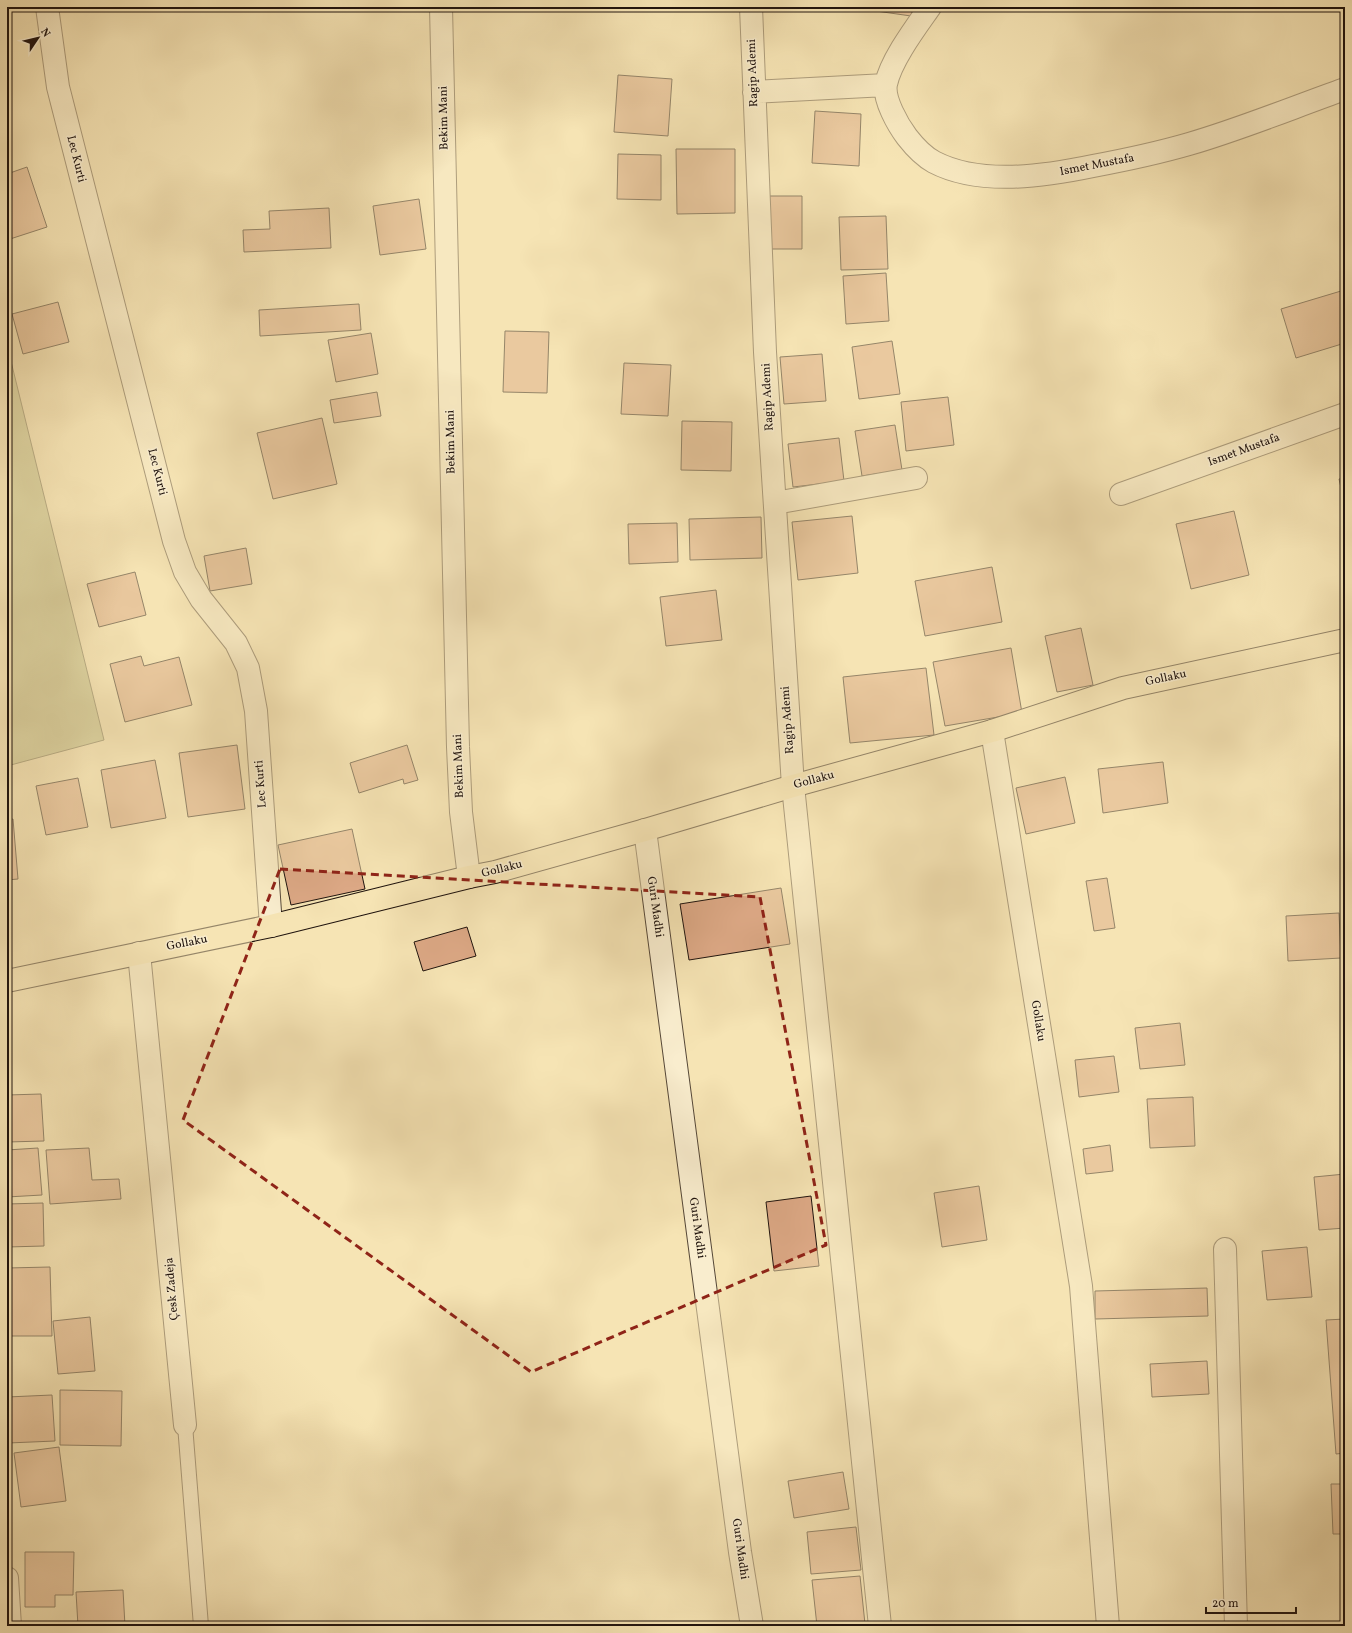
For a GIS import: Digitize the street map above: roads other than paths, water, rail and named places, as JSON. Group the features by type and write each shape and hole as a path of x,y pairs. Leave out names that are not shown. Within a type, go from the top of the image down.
{"main road":[{"name":"Gollaku","path":"7,981 139,952 271,926 469,876 495,872 645,830 792,786 992,732 1123,688 1345,640"}],"street":[{"name":"Lec Kurti","path":"47,7 58,87 174,540 185,572 201,599 236,643 248,668 256,711 271,926"},
{"name":"Bekim Mani","path":"441,7 458,747 461,812 469,876"},
{"name":"Ragip Ademi","path":"751,7 765,344 792,786 880,1626"},
{"path":"754,92 886,85 894,64 930,7"},
{"name":"Ismet Mustafa","path":"886,85 890,107 901,129 916,148 933,162 957,170 986,176 1020,177 1062,172 1118,161 1190,144 1345,89"},
{"name":"Ismet Mustafa","path":"1121,494 1345,414"},
{"path":"774,503 916,478"},
{"name":"Gollaku","path":"992,732 1081,1286 1108,1626"},
{"name":"Guri Madhi","path":"645,830 740,1552 752,1626"},
{"name":"Çesk Zadeja","path":"139,952 185,1425"},
{"path":"1225,1250 1236,1626"},
{"path":"7,1578 10,1626"}],"lane":[{"name":"Çesk Zadeja","path":"185,1425 202,1626"}]}
